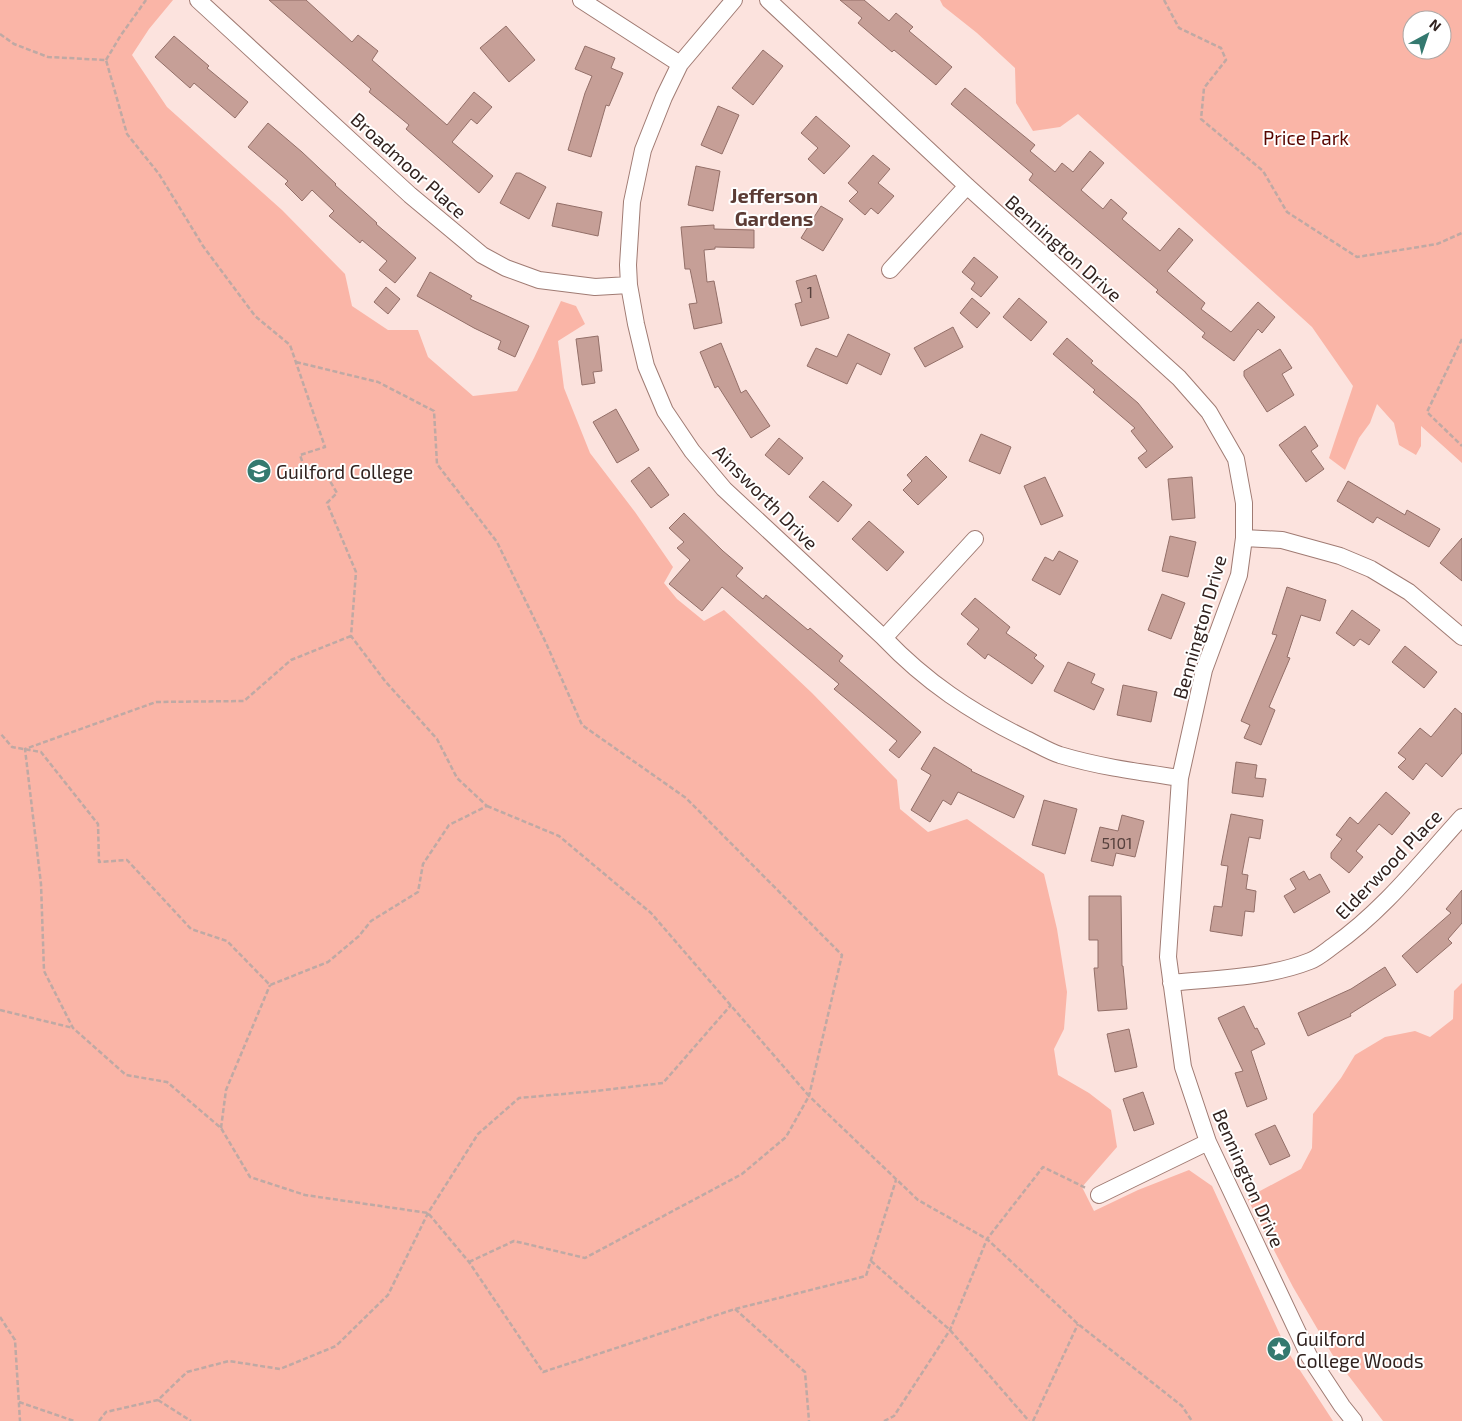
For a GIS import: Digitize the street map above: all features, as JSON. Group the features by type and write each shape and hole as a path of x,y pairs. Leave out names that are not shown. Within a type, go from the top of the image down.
{"street":[{"name":"Broadmoor Place","path":"198,0 410,195 482,255 506,268 539,280 595,287 629,285"},
{"path":"581,0 680,64"},
{"name":"Ainsworth Drive","path":"734,0 680,64 664,97 643,150 632,202 628,266 629,285 646,366 665,411 692,452 724,489 902,657 967,708 1000,727 1058,754 1119,770 1180,778"},
{"name":"Bennington Drive","path":"768,0 967,186 1179,378 1209,412 1236,459 1244,503 1244,538 1239,574 1224,620 1204,670 1180,778 1168,957 1171,983 1183,1067 1208,1142 1308,1356 1354,1421"},
{"path":"890,270 967,186"},
{"path":"1244,538 1282,540 1340,556 1371,569 1409,592 1462,637"},
{"path":"884,638 975,539"},
{"name":"Elderwood Place","path":"1171,983 1283,970 1313,960 1351,933 1382,904 1462,817"},
{"path":"1099,1195 1208,1142"}],"path":[{"path":"146,0 106,60 127,134 159,174 203,246 255,316 290,345 325,447 300,455 304,467 323,469 337,493 327,502 356,572 351,636 385,682 437,739 456,778 487,806 559,836 651,913 809,1096 896,1180 918,1200 987,1239 1078,1324 1182,1406 1192,1421"},
{"path":"1164,0 1179,28 1221,48 1226,60 1204,88 1201,119 1263,171 1287,212 1357,257 1437,244 1462,233"},
{"path":"0,34 14,44 48,57 106,60"},
{"path":"1462,339 1427,412 1462,446"},
{"path":"296,362 378,382 434,411 437,464 497,542 546,642 582,724 686,798 842,955 809,1096 786,1137 742,1174 585,1258 514,1241 470,1262"},
{"path":"25,749 156,702 244,701 291,660 351,636"},
{"path":"0,733 12,747 41,752 98,824 99,862 128,860 191,929 227,941 270,985"},
{"path":"25,749 41,884 44,971 73,1028 126,1075 167,1082 220,1128 250,1177 304,1195 428,1213 470,1262 543,1372 735,1309 866,1276 896,1180"},
{"path":"220,1128 226,1090 270,985 328,962 359,936 371,921 418,892 423,864 449,825 487,806"},
{"path":"99,1421 106,1412 158,1400 187,1372 229,1362 280,1369 336,1346 388,1294 428,1213 478,1134 519,1098 662,1083 731,1005"},
{"path":"0,1010 73,1028"},
{"path":"884,1421 894,1416 950,1330 987,1239 1043,1167 1099,1195"},
{"path":"871,1260 950,1330 1031,1421 1078,1324"},
{"path":"735,1309 805,1372 809,1421"},
{"path":"0,1317 15,1340 20,1421"},
{"path":"158,1400 191,1421"},
{"path":"19,1402 74,1421"}],"green space":[{"name":"Guilford College","path":"0,0 173,0 149,29 132,55 167,107 282,210 345,274 352,306 388,330 418,330 428,357 473,396 517,391 561,301 576,306 585,324 558,341 564,388 590,453 635,512 673,567 664,583 677,599 704,621 724,610 812,693 897,780 900,809 928,832 967,819 1044,874 1057,929 1067,992 1064,1029 1054,1049 1058,1075 1089,1093 1111,1110 1117,1147 1082,1187 1094,1211 1138,1190 1189,1170 1212,1186 1288,1352 1333,1421 0,1421"},
{"name":"Price Park","path":"940,0 1462,0 1462,463 1421,426 1421,446 1416,455 1399,445 1394,423 1377,404 1370,423 1359,438 1345,470 1329,458 1353,386 1312,327 1078,114 1060,127 1033,131 1016,103 1015,68 977,33 943,6"},
{"path":"1462,983 1462,1421 1383,1421 1332,1354 1293,1287 1247,1198 1301,1169 1312,1148 1313,1114 1341,1078 1355,1055 1385,1037 1415,1031 1430,1037 1453,1019 1454,991"}],"building":[{"path":"269,0 306,0 352,42 358,35 378,51 372,60 447,125 474,92 492,107 477,124 471,119 452,142 493,176 479,193 406,129 409,125 369,92 371,89"},
{"path":"840,0 864,0 889,21 896,13 913,27 909,31 952,67 936,85 894,50 892,52 858,23 862,18"},
{"path":"506,26 535,60 509,82 480,48"},
{"path":"174,36 209,66 207,68 248,102 235,118 194,83 190,88 155,57"},
{"path":"585,46 615,58 611,68 623,73 609,106 606,105 591,157 568,150 592,76 575,69"},
{"path":"763,50 783,66 753,105 732,88"},
{"path":"965,88 1035,145 1030,151 1055,172 1062,163 1073,172 1090,151 1104,163 1081,190 1103,209 1111,199 1127,213 1122,219 1160,251 1179,228 1193,240 1167,271 1205,303 1201,309 1231,332 1258,302 1275,317 1262,333 1258,329 1234,361 1202,337 1205,333 1156,292 1158,290 1029,180 1033,174 951,104"},
{"path":"718,106 739,115 722,154 701,145"},
{"path":"816,116 850,146 824,174 808,159 818,148 801,133"},
{"path":"268,123 302,152 376,224 416,258 395,283 379,270 387,261 362,240 360,243 329,216 334,211 312,190 302,201 285,184 288,181 248,147"},
{"path":"873,155 890,169 878,183 894,196 878,214 871,208 865,215 849,201 858,192 848,183"},
{"path":"696,166 720,171 713,211 688,205"},
{"path":"516,173 520,173 546,187 529,219 500,203"},
{"path":"557,203 602,212 598,236 552,226"},
{"path":"821,206 843,219 823,251 801,238"},
{"path":"714,225 714,229 754,230 754,248 715,247 715,249 704,250 707,282 714,281 722,323 694,329 689,304 697,303 690,269 685,269 681,227"},
{"path":"974,257 998,277 981,297 971,289 975,283 962,272"},
{"path":"430,272 472,296 470,299 529,326 515,357 498,349 501,341 417,296"},
{"path":"816,275 829,318 801,326 795,304 802,302 796,281"},
{"path":"386,287 400,299 388,314 374,302"},
{"path":"972,298 990,313 977,328 960,313"},
{"path":"1019,298 1047,322 1031,341 1003,317"},
{"path":"953,327 963,347 925,367 914,348"},
{"path":"848,334 890,354 881,375 857,363 847,384 807,366 816,348 837,357"},
{"path":"598,336 602,371 593,372 595,383 582,385 576,339"},
{"path":"1067,338 1093,361 1091,363 1138,403 1173,447 1146,468 1138,458 1147,451 1131,431 1135,428 1053,354"},
{"path":"721,343 741,393 746,390 770,426 751,438 718,386 715,388 700,352"},
{"path":"1280,349 1292,368 1282,374 1294,395 1267,412 1244,376 1244,371"},
{"path":"616,409 639,450 617,463 593,422"},
{"path":"1305,426 1318,446 1311,451 1324,469 1306,482 1279,445"},
{"path":"981,434 1011,447 1000,474 969,461"},
{"path":"779,438 803,458 789,475 765,455"},
{"path":"926,456 947,477 918,505 903,490 912,481 907,475"},
{"path":"649,467 669,495 651,508 631,481"},
{"path":"1045,477 1063,516 1041,525 1024,486"},
{"path":"1192,477 1195,518 1172,520 1168,479"},
{"path":"823,481 852,505 838,522 809,497"},
{"path":"1348,481 1405,515 1407,510 1440,529 1429,547 1377,517 1373,523 1337,501"},
{"path":"684,513 743,568 736,576 763,599 766,595 808,630 810,628 843,656 839,661 921,732 899,758 889,750 897,741 834,689 839,684 722,587 702,611 669,584 690,560 677,548 684,542 669,528"},
{"path":"869,521 904,552 887,571 852,539"},
{"path":"1170,536 1196,542 1188,577 1162,571"},
{"path":"1462,538 1462,581 1440,563"},
{"path":"1059,551 1078,561 1060,595 1032,580 1045,557 1053,561"},
{"path":"1287,587 1326,600 1320,621 1301,615 1287,657 1290,658 1269,707 1275,710 1261,745 1244,738 1250,725 1241,721 1277,635 1272,634"},
{"path":"1162,594 1185,603 1171,639 1148,630"},
{"path":"975,598 1010,627 1006,633 1037,655 1034,658 1044,666 1032,684 988,654 985,659 967,644 979,629 961,614"},
{"path":"1352,610 1380,630 1369,645 1360,639 1354,646 1336,633"},
{"path":"1405,646 1437,672 1424,688 1392,662"},
{"path":"1068,662 1095,674 1091,683 1104,689 1094,710 1054,691"},
{"path":"1123,685 1157,692 1151,722 1117,715"},
{"path":"1455,708 1462,714 1462,753 1442,777 1426,763 1413,780 1398,767 1406,759 1398,753 1420,728 1431,737"},
{"path":"934,747 971,771 1024,796 1014,818 958,792 951,805 943,800 930,822 911,810 931,775 921,769"},
{"path":"1236,762 1257,765 1255,778 1266,779 1263,797 1232,793"},
{"path":"1386,792 1410,813 1392,835 1379,824 1356,851 1363,857 1349,873 1331,858 1331,853 1342,839 1336,835 1350,817 1358,824"},
{"path":"1044,800 1077,809 1065,854 1032,845"},
{"path":"1231,814 1263,820 1260,839 1249,837 1242,874 1248,875 1246,889 1256,891 1254,912 1245,911 1242,936 1210,931 1214,906 1222,907 1228,866 1221,865"},
{"path":"1122,815 1144,821 1135,857 1116,853 1113,866 1091,861 1100,827 1118,831"},
{"path":"1304,871 1309,880 1320,874 1330,892 1294,913 1284,896 1296,889 1290,879"},
{"path":"1462,890 1462,923 1448,939 1452,943 1417,973 1402,956 1451,913 1446,909"},
{"path":"1089,896 1121,896 1122,966 1127,1009 1098,1011 1094,968 1098,968 1098,940 1089,940"},
{"path":"1385,967 1396,985 1350,1014 1351,1016 1308,1036 1298,1013 1351,989"},
{"path":"1244,1006 1265,1044 1251,1051 1267,1099 1247,1107 1235,1073 1243,1071 1218,1018"},
{"path":"1129,1029 1137,1067 1115,1072 1107,1034"},
{"path":"1143,1092 1154,1124 1134,1131 1123,1099"},
{"path":"1275,1125 1290,1156 1270,1165 1255,1134"}],"place":[{"name":"Guilford College","path":"259,471"},
{"name":"Guilford College Woods","path":"1279,1349"}],"district":[{"name":"Jefferson Gardens","path":"774,206"}]}
